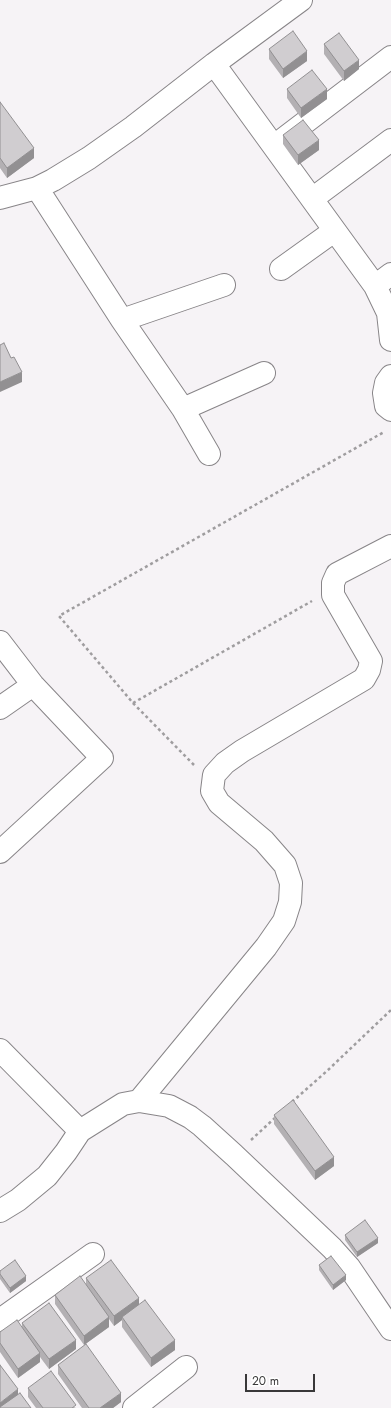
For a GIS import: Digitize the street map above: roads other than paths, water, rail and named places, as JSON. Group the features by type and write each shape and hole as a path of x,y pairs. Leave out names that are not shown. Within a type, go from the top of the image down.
{"street":[{"path":"0,198 37,188 90,158 301,0"},
{"path":"274,147 391,57"},
{"path":"214,64 334,231 383,280 391,340"},
{"path":"312,199 391,140"},
{"path":"37,188 122,320 183,409 209,454"},
{"path":"281,270 334,231"},
{"path":"122,320 224,285"},
{"path":"183,409 264,374"},
{"path":"391,376 386,383 384,393 386,406 391,410"},
{"path":"139,1100 266,947 284,921 290,902 291,883 285,865 264,841 219,803 212,790 214,775 225,763 364,679 369,670 371,661 333,595 333,583 337,574 391,546"},
{"path":"0,642 33,685 102,758 0,852"},
{"path":"0,708 33,685"},
{"path":"0,1050 80,1131"},
{"path":"0,1211 18,1200 47,1176 80,1131 123,1104 139,1100 169,1106 202,1126 326,1243 349,1267 391,1329"},
{"path":"0,1320 93,1254"},
{"path":"134,1408 186,1367"}]}
